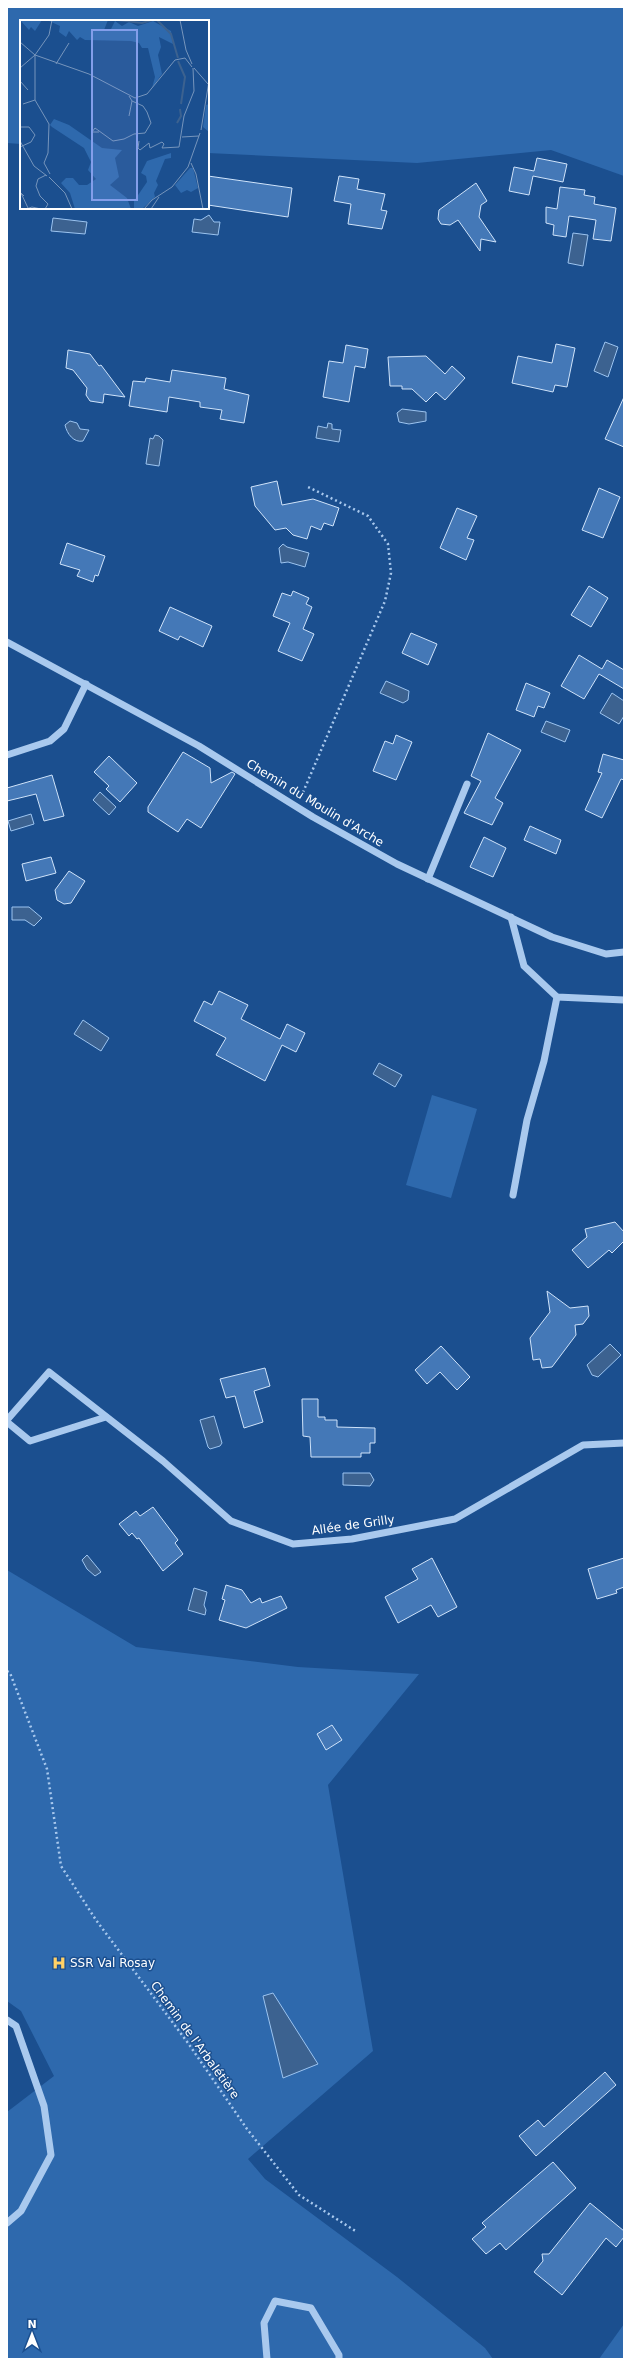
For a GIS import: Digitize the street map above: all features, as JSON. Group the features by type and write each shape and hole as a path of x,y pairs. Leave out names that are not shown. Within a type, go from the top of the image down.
{"street":[{"name":"Chemin du Moulin d'Arche","path":"7,642 199,746 358,843 428,879 552,937 606,954 624,952"},
{"path":"7,755 50,742 64,729 86,684"},
{"path":"428,879 467,784"},
{"path":"511,917 524,966 557,998 624,1000"},
{"path":"513,1195 527,1120 544,1061 557,998"},
{"name":"Allée de Grilly","path":"106,1417 30,1441 7,1421 49,1372 163,1461 230,1521 293,1544 352,1539 455,1518 583,1444 624,1444"},
{"path":"7,2020 16,2026 44,2106 51,2155 21,2211 7,2223"},
{"path":"267,2359 264,2323 275,2302 311,2308 340,2359"}],"path":[{"path":"297,806 385,601 391,573 388,544 368,516 306,486"},
{"name":"Chemin de l'Arbalétière","path":"7,1671 10,1673 46,1769 61,1866 96,1920 188,2043 247,2129 299,2195 357,2232"}],"shaded area":[{"path":"7,7 624,7 624,176 551,150 417,163 209,153 209,20 20,20 20,144 7,143"},
{"path":"209,215 214,222 220,222 218,235 192,232 194,219 201,220"},
{"path":"53,218 87,222 85,234 51,231"},
{"path":"573,233 588,235 583,266 568,263"},
{"path":"605,342 618,347 608,377 594,371"},
{"path":"402,409 426,412 426,421 409,424 399,422 397,413"},
{"path":"70,421 77,423 80,429 89,430 83,441 77,441 67,432 65,425"},
{"path":"328,423 332,424 332,429 341,430 339,442 316,438 318,426 327,428"},
{"path":"155,435 159,436 163,440 159,466 146,464 150,438 153,439"},
{"path":"283,544 287,547 309,553 305,567 288,562 281,563 279,548"},
{"path":"386,681 409,691 408,700 403,703 380,693"},
{"path":"612,693 624,701 624,716 619,724 600,713"},
{"path":"546,721 570,730 565,742 541,732"},
{"path":"100,792 116,807 109,815 93,800"},
{"path":"31,814 34,824 11,831 8,821"},
{"path":"12,907 29,907 42,918 34,926 25,920 12,920"},
{"path":"83,1020 109,1038 101,1051 74,1034"},
{"path":"379,1063 402,1075 395,1087 373,1074"},
{"path":"432,1095 477,1109 451,1198 406,1185"},
{"path":"610,1344 621,1355 598,1377 592,1375 587,1365"},
{"path":"214,1416 222,1443 220,1446 210,1449 208,1447 200,1420"},
{"path":"343,1473 370,1473 374,1480 370,1486 343,1485"},
{"path":"87,1555 101,1572 95,1576 87,1569 82,1560"},
{"path":"7,1570 136,1647 298,1667 419,1674 328,1785 373,2051 248,2159 265,2179 397,2277 485,2348 493,2359 7,2359 7,2112 54,2076 21,2011 7,2001"},
{"path":"194,1588 207,1592 204,1605 206,1610 205,1615 188,1610"},
{"path":"273,1993 318,2064 283,2078 263,1996"},
{"path":"624,2324 624,2359 599,2359"}],"building":[{"path":"537,158 567,164 563,182 533,176 529,195 509,191 514,167 534,171"},
{"path":"209,176 292,188 288,217 209,205"},
{"path":"339,176 359,179 357,189 385,194 381,210 387,211 382,229 348,224 351,204 334,201"},
{"path":"476,183 487,201 481,205 479,217 496,242 481,239 480,251 458,220 450,225 441,224 438,219 439,210"},
{"path":"560,187 585,190 584,195 595,197 594,204 616,208 611,241 593,239 596,220 569,216 566,237 553,235 554,225 546,223 546,207 557,209"},
{"path":"556,344 575,348 567,387 555,385 553,392 512,383 518,356 552,363"},
{"path":"346,345 368,349 365,368 355,366 349,402 323,397 329,361 343,363"},
{"path":"68,350 90,354 99,366 101,365 125,397 104,394 103,403 90,401 86,395 87,388 73,370 66,368"},
{"path":"426,356 445,374 452,366 465,378 445,400 436,392 426,402 412,389 402,389 402,386 390,386 388,357"},
{"path":"172,370 226,378 224,389 249,395 244,423 220,419 222,410 200,407 200,402 169,397 167,412 129,406 133,381 145,382 146,378 170,382"},
{"path":"624,397 624,447 605,439"},
{"path":"277,481 282,505 313,499 339,508 333,526 324,523 321,530 311,526 307,539 293,535 286,528 275,530 255,506 251,487"},
{"path":"599,488 620,497 603,538 582,530"},
{"path":"457,508 477,516 467,538 474,540 466,560 440,548"},
{"path":"67,543 105,556 98,576 95,575 93,582 77,576 80,570 60,564"},
{"path":"589,586 608,598 591,627 571,615"},
{"path":"293,591 309,598 306,604 312,607 303,629 314,634 302,661 278,651 290,623 273,616 282,593 291,596"},
{"path":"170,607 212,626 203,647 180,636 178,640 159,631"},
{"path":"411,633 437,644 428,665 402,653"},
{"path":"579,655 602,669 607,660 624,670 624,689 599,674 584,699 561,686"},
{"path":"526,683 550,693 544,708 538,706 534,717 516,710"},
{"path":"488,733 521,750 495,798 503,803 492,825 464,813 481,781 471,776"},
{"path":"396,735 412,742 396,780 373,771 385,741 393,744"},
{"path":"183,752 210,768 211,783 232,772 235,774 201,828 187,819 178,832 148,812 148,807"},
{"path":"603,754 624,760 624,780 621,779 602,818 585,810 602,773 598,772"},
{"path":"109,756 137,783 120,802 106,789 109,786 94,772"},
{"path":"52,775 64,816 44,821 36,794 7,801 7,788"},
{"path":"530,826 561,840 556,854 524,840"},
{"path":"484,837 506,848 493,877 470,867"},
{"path":"51,857 56,873 26,881 22,864"},
{"path":"69,871 85,881 71,903 64,904 57,900 55,890"},
{"path":"219,991 248,1005 241,1019 280,1039 287,1024 305,1033 296,1052 282,1045 265,1081 216,1055 226,1038 194,1021 204,1001 212,1005"},
{"path":"615,1222 624,1232 624,1241 612,1253 609,1250 588,1268 572,1250 587,1237 585,1229"},
{"path":"547,1291 570,1308 588,1306 589,1316 583,1324 575,1325 576,1335 552,1367 542,1368 540,1359 533,1360 530,1338 550,1312"},
{"path":"441,1346 470,1377 457,1390 440,1372 427,1384 415,1370"},
{"path":"265,1368 270,1386 254,1391 263,1422 244,1428 235,1396 226,1398 220,1379"},
{"path":"302,1399 318,1399 318,1417 325,1417 325,1420 337,1420 337,1427 375,1428 375,1443 370,1443 370,1453 361,1453 361,1457 311,1457 310,1437 303,1436"},
{"path":"153,1507 178,1540 175,1543 183,1554 163,1571 139,1538 137,1539 132,1533 129,1536 119,1524 136,1511 140,1516"},
{"path":"432,1558 457,1607 438,1617 431,1605 398,1623 385,1597 418,1579 412,1569"},
{"path":"624,1558 624,1587 616,1590 617,1593 597,1599 588,1569"},
{"path":"226,1585 242,1590 251,1603 260,1598 262,1603 281,1596 287,1608 246,1628 219,1620 225,1600 222,1599"},
{"path":"332,1725 342,1740 326,1750 317,1734"},
{"path":"605,2072 616,2085 536,2156 519,2136 538,2120 544,2127"},
{"path":"553,2162 576,2188 506,2250 500,2243 486,2254 472,2239 486,2227 482,2223"},
{"path":"590,2203 624,2231 624,2237 616,2247 606,2238 562,2295 534,2272 543,2261 542,2254 549,2254"}],"place":[{"name":"SSR Val Rosay","path":"59,1963"}]}
